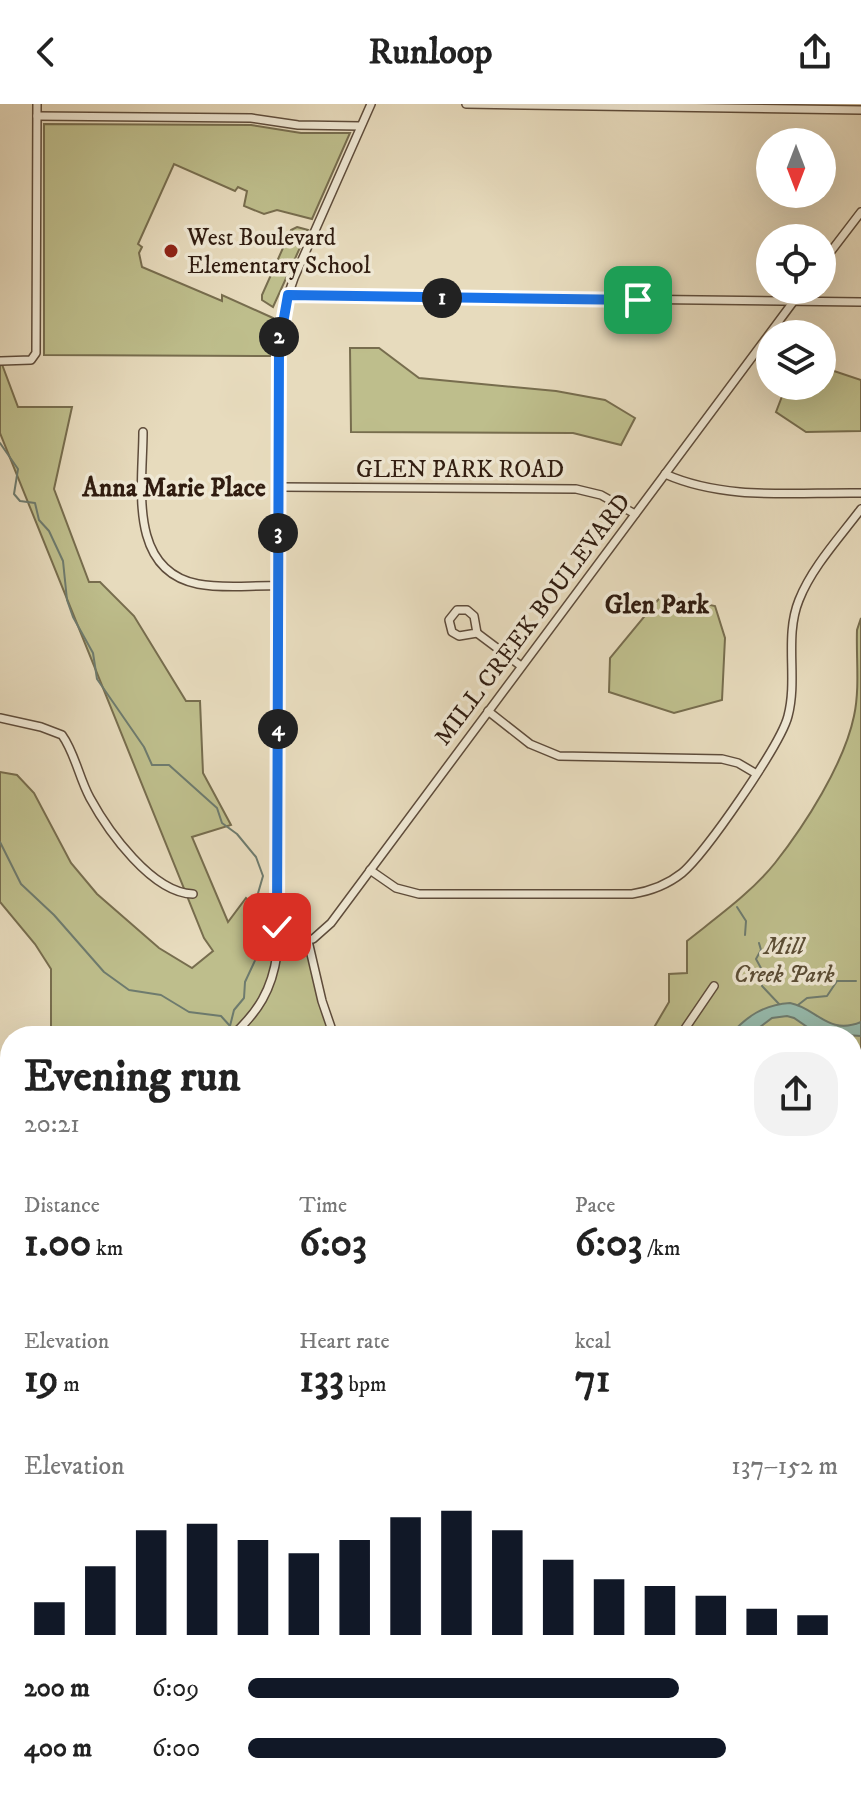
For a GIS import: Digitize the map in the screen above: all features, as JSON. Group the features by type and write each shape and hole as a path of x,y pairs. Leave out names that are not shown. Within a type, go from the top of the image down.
{"street":[{"path":"1,361 31,360 35,355 37,104"},
{"path":"242,1026 267,995 274,971 277,942 279,346 288,295 371,104"},
{"path":"466,104 861,110"},
{"path":"37,116 251,118 298,125 360,126"},
{"path":"836,245 861,212"},
{"path":"288,295 756,301"},
{"path":"836,302 861,302"},
{"name":"MILL CREEK BOULEVARD","path":"308,941 331,923 792,304"},
{"path":"143,432 143,525 148,545 159,562 176,576 197,584 278,586"},
{"path":"665,474 694,486 723,492 861,493"},
{"name":"GLEN PARK ROAD","path":"279,487 576,489 601,495 635,514"},
{"path":"370,870 396,888 419,894 641,893 669,882 693,862 780,737 791,697 792,629 799,599 861,509"},
{"path":"477,633 456,635 450,628 451,615 462,609 471,613 477,633 521,666"},
{"path":"488,711 530,744 559,756 722,759 738,763 755,773"},
{"path":"0,718 62,735 91,800 123,846 142,867 163,883 182,893 193,894"},
{"path":"277,942 308,941 331,1026"},
{"path":"687,1026 714,986"}],"green space":[{"name":"West Boulevard Elementary School","path":"44,124 251,125 301,133 350,133 312,219 277,210 264,214 244,206 247,191 238,187 235,191 174,164 138,244 142,247 139,253 142,267 222,301 222,295 273,318 273,356 44,355"},
{"path":"297,227 308,230 273,307 262,300 262,295 291,230"},
{"path":"350,348 379,348 419,378 556,391 605,400 635,418 621,445 573,433 351,432"},
{"path":"0,359 18,407 72,407 54,489 89,582 100,582 134,616 186,701 200,701 203,773 231,825 192,837 228,922 246,898 277,927 278,942 308,941 331,1026 51,1026 51,969 35,944 0,902 0,772 17,775 34,793 71,863 97,894 159,948 192,968 213,951 204,938 0,433"},
{"path":"836,372 861,380 861,431 806,432 776,412 781,400 836,400"},
{"path":"662,595 715,606 725,638 722,700 674,713 609,692 610,658"},
{"name":"Mill Creek Park","path":"861,618 861,1026 655,1026 669,1002 669,974 687,973 687,941 766,874 799,831 833,774 849,735 856,706 857,630"}],"shaded area":[{"path":"790,1003 840,1026 806,1026 787,1016 772,1018 761,1026 739,1026 772,1006"}],"waterway":[{"path":"0,443 18,469 14,494 20,501 35,503 39,520 49,531 63,561 67,600 93,653 97,679 144,747 152,765 169,765 217,808 222,823 237,834 256,857 263,876 254,907 258,954 245,982 244,998 234,1010 230,1026"},
{"path":"0,842 21,884 54,915 104,972 129,990 161,995 189,1012 221,1016 230,1026"},
{"path":"737,907 746,921 745,935"},
{"path":"759,943 761,950 756,959 762,970 762,986 779,1004"},
{"path":"798,1005 807,998 827,996 837,981 856,981"}],"place":[{"name":"West Boulevard Elementary School","path":"171,251"}],"district":[{"name":"Anna Marie Place","path":"174,487"},
{"name":"Glen Park","path":"657,604"}],"route":[{"path":"277,927 279,346 288,295 638,300"}]}
